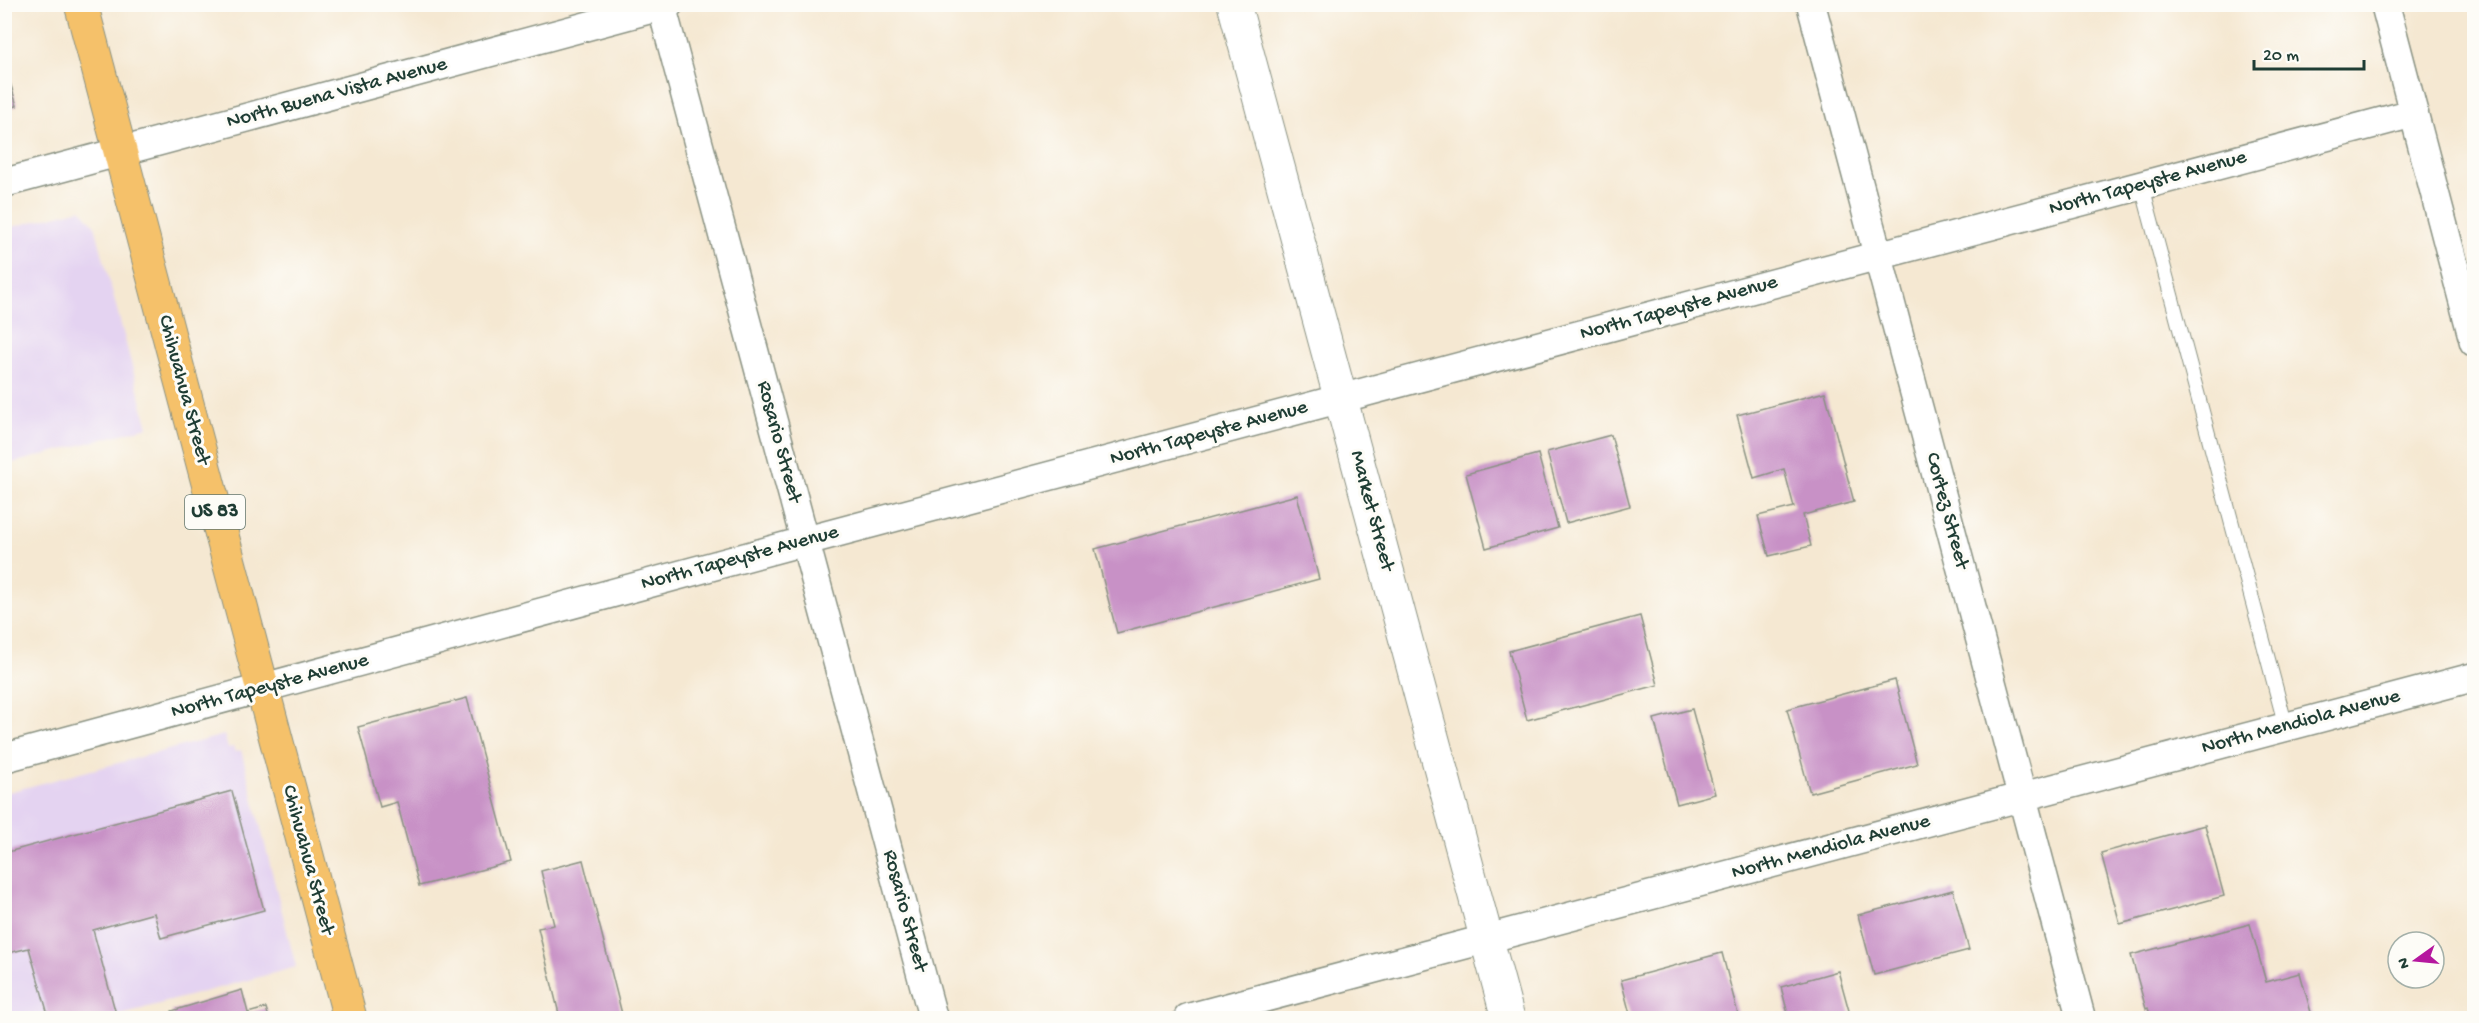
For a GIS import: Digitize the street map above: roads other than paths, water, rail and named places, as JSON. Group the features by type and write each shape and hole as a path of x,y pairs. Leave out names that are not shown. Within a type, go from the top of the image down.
{"main road":[{"name":"Chihuahua Street","path":"81,4 350,1018"}],"street":[{"name":"Market Street","path":"1234,4 1508,1018"},
{"name":"Cortez Street","path":"1811,4 2080,1018"},
{"path":"2385,4 2475,342"},
{"name":"North Buena Vista Avenue","path":"4,183 664,5"},
{"name":"Rosario Street","path":"664,5 933,1018"},
{"name":"North Tapeyste Avenue","path":"4,758 2414,113"},
{"name":"North Mendiola Avenue","path":"1188,1018 2475,677"}],"lane":[{"path":"2142,186 2286,728"}]}
